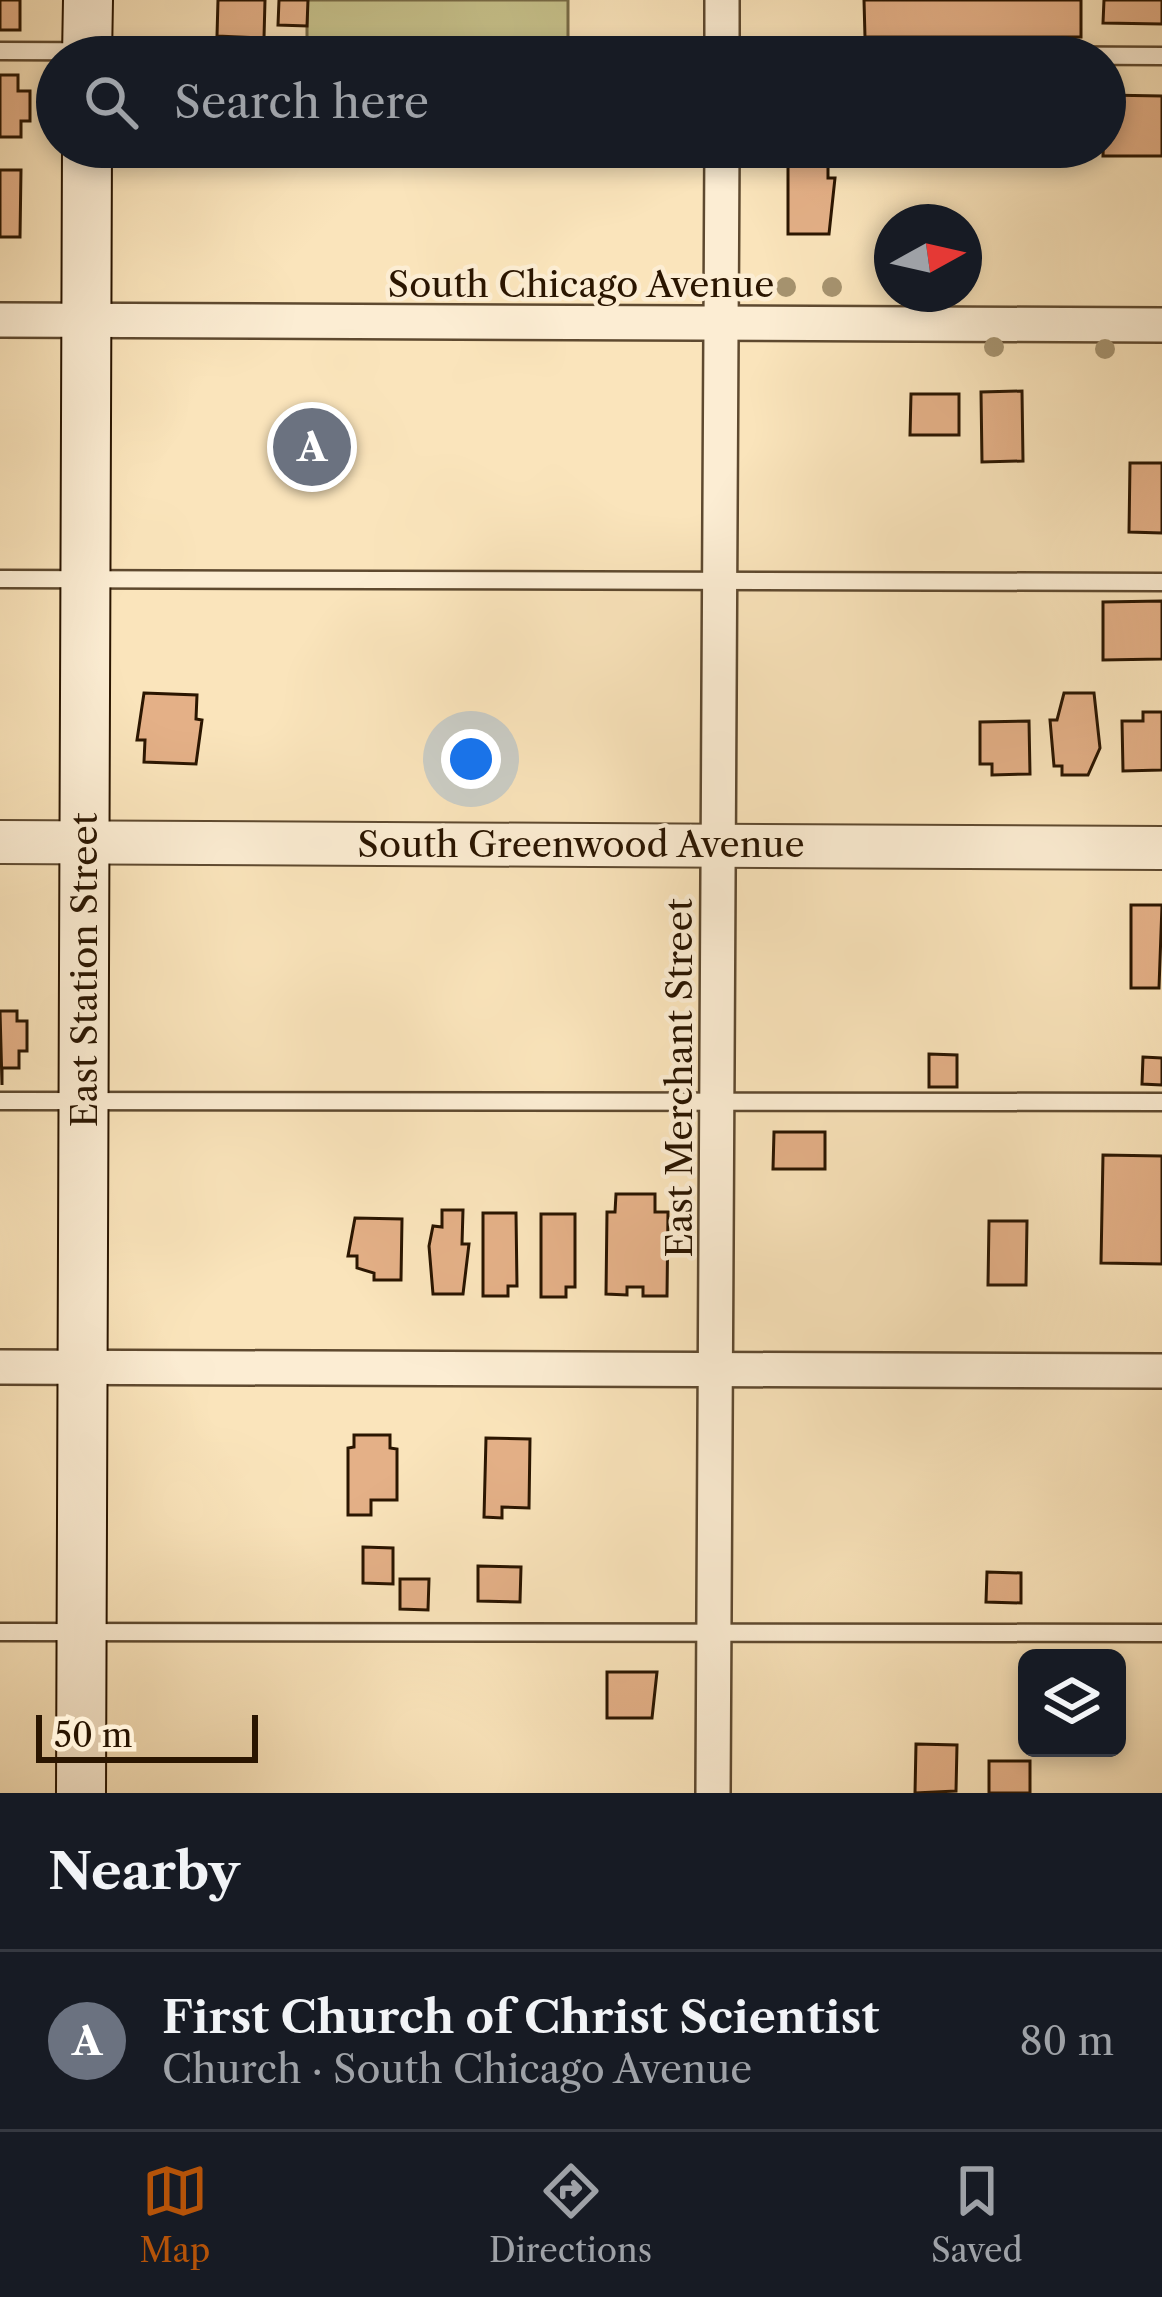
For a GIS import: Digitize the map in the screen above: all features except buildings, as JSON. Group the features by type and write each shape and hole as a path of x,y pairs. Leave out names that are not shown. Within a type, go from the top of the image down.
{"main road":[{"path":"88,0 88,36"},
{"name":"East Station Street","path":"81,1793 87,168"}],"street":[{"path":"722,0 722,36"},
{"name":"East Merchant Street","path":"713,1793 722,168"},
{"name":"South Chicago Avenue","path":"0,320 1162,325"},
{"name":"South Greenwood Avenue","path":"0,842 1162,848"},
{"path":"0,1367 1162,1371"}],"lane":[{"path":"0,51 36,52"},
{"path":"1126,56 1162,56"},
{"path":"0,579 1162,582"},
{"path":"0,1101 1162,1102"},
{"path":"0,1632 1162,1633"}],"shaded area":[{"path":"307,0 568,0 568,36 307,36"}],"place":[{"name":"First Church of Christ Scientist","path":"312,447"}]}
